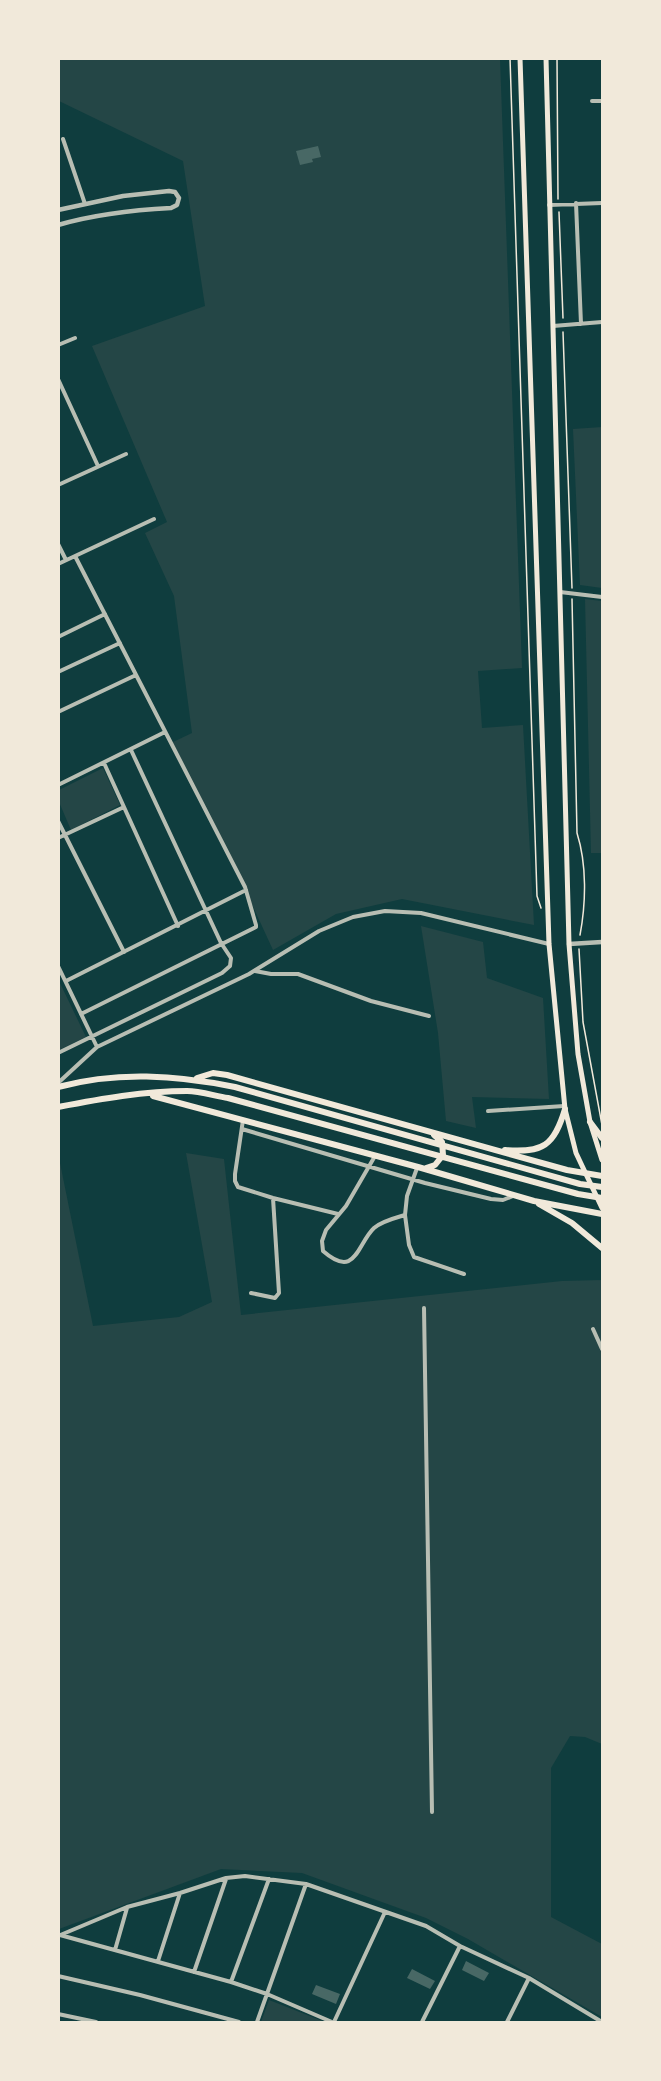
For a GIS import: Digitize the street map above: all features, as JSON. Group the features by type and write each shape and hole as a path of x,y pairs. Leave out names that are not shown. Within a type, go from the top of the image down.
{"main road":[{"path":"520,58 549,944 564,1107 576,1153 603,1208"},
{"path":"546,58 569,944 578,1054 590,1122 603,1160"},
{"path":"193,1079 213,1073 227,1075 567,1170 603,1176"},
{"path":"58,1085 123,1075 193,1079 235,1087 580,1184 603,1187"},
{"path":"58,1107 100,1099 187,1091 228,1098 567,1191 603,1198"},
{"path":"146,1094 375,1155 534,1201 603,1214"},
{"path":"489,1148 526,1152 540,1148 550,1141 557,1131 564,1107"},
{"path":"590,1122 603,1138"},
{"path":"418,1167 427,1168 435,1165 442,1155 442,1142 430,1132"},
{"path":"534,1201 572,1223 603,1248"}],"street":[{"path":"592,101 603,101"},
{"path":"63,140 85,204"},
{"path":"58,210 123,196 169,191 175,192 179,198 177,205 171,208 128,210 58,225"},
{"path":"576,203 581,324"},
{"path":"549,205 603,203"},
{"path":"552,326 603,322"},
{"path":"58,345 75,338"},
{"path":"58,379 98,466"},
{"path":"58,485 126,454"},
{"path":"58,564 154,519"},
{"path":"58,544 66,560"},
{"path":"75,556 246,890 256,926 81,1014"},
{"path":"560,592 603,597"},
{"path":"58,637 105,614"},
{"path":"58,672 120,643"},
{"path":"58,712 136,675"},
{"path":"58,785 165,732"},
{"path":"58,1053 222,973 230,966 231,958 206,912 131,750"},
{"path":"104,763 178,926"},
{"path":"58,838 124,807"},
{"path":"58,821 124,952"},
{"path":"66,981 246,890"},
{"path":"58,1085 97,1047 254,971 319,931 353,917 385,911 421,913 549,944"},
{"path":"569,944 603,942"},
{"path":"58,966 97,1047"},
{"path":"254,971 271,974 298,974 371,1001 429,1016"},
{"path":"488,1111 564,1107"},
{"path":"243,1120 235,1181 238,1187 338,1214"},
{"path":"242,1129 413,1180 491,1199 503,1200 514,1195"},
{"path":"375,1155 350,1201 326,1230 322,1241 323,1251 330,1257 343,1261 352,1260 358,1254 369,1233 377,1225 405,1215"},
{"path":"418,1167 405,1204 409,1245 414,1257 464,1274"},
{"path":"251,1293 274,1298 279,1293 273,1198"},
{"path":"424,1308 432,1812"},
{"path":"593,1329 603,1349"},
{"path":"59,1936 127,1907 226,1878 245,1876 306,1884 426,1926 460,1946 530,1978 600,2022"},
{"path":"194,1972 226,1878"},
{"path":"231,1982 268,1879"},
{"path":"257,2022 306,1884"},
{"path":"159,1961 180,1893"},
{"path":"115,1950 127,1907"},
{"path":"59,1936 231,1982 267,1994 333,2022 385,1912"},
{"path":"422,2022 460,1946"},
{"path":"58,1976 239,2022"},
{"path":"507,2022 530,1978"},
{"path":"58,2014 96,2022"}],"path":[{"path":"510,58 536,885 541,909"}],"shaded area":[{"path":"58,59 500,59 522,668 478,671 482,728 523,725 534,925 402,899 336,914 273,950 244,887 171,743 192,733 174,596 145,533 167,522 92,346 205,306 183,161 59,101"},
{"path":"602,427 602,588 580,585 573,429"},
{"path":"585,599 602,601 602,853 591,853"},
{"path":"103,768 120,805 71,830 59,802 59,790"},
{"path":"421,926 483,942 487,978 543,998 549,1099 472,1097 476,1128 446,1121 438,1033"},
{"path":"58,979 86,1037 59,1050 58,1050"},
{"path":"186,1153 224,1159 241,1315 562,1281 602,1280 602,1744 585,1737 570,1736 551,1768 551,1917 602,1944 602,2017 468,1939 426,1918 302,1873 221,1869 59,1929 58,1160 59,1158 93,1326 179,1317 212,1302"},
{"path":"269,2000 325,2022 261,2022"}],"building":[{"path":"318,146 321,157 312,159 313,162 300,165 296,151"},
{"path":"466,1961 489,1973 484,1981 462,1970"},
{"path":"412,1969 435,1981 430,1989 407,1978"},
{"path":"316,1985 340,1994 336,2004 312,1994"}]}
